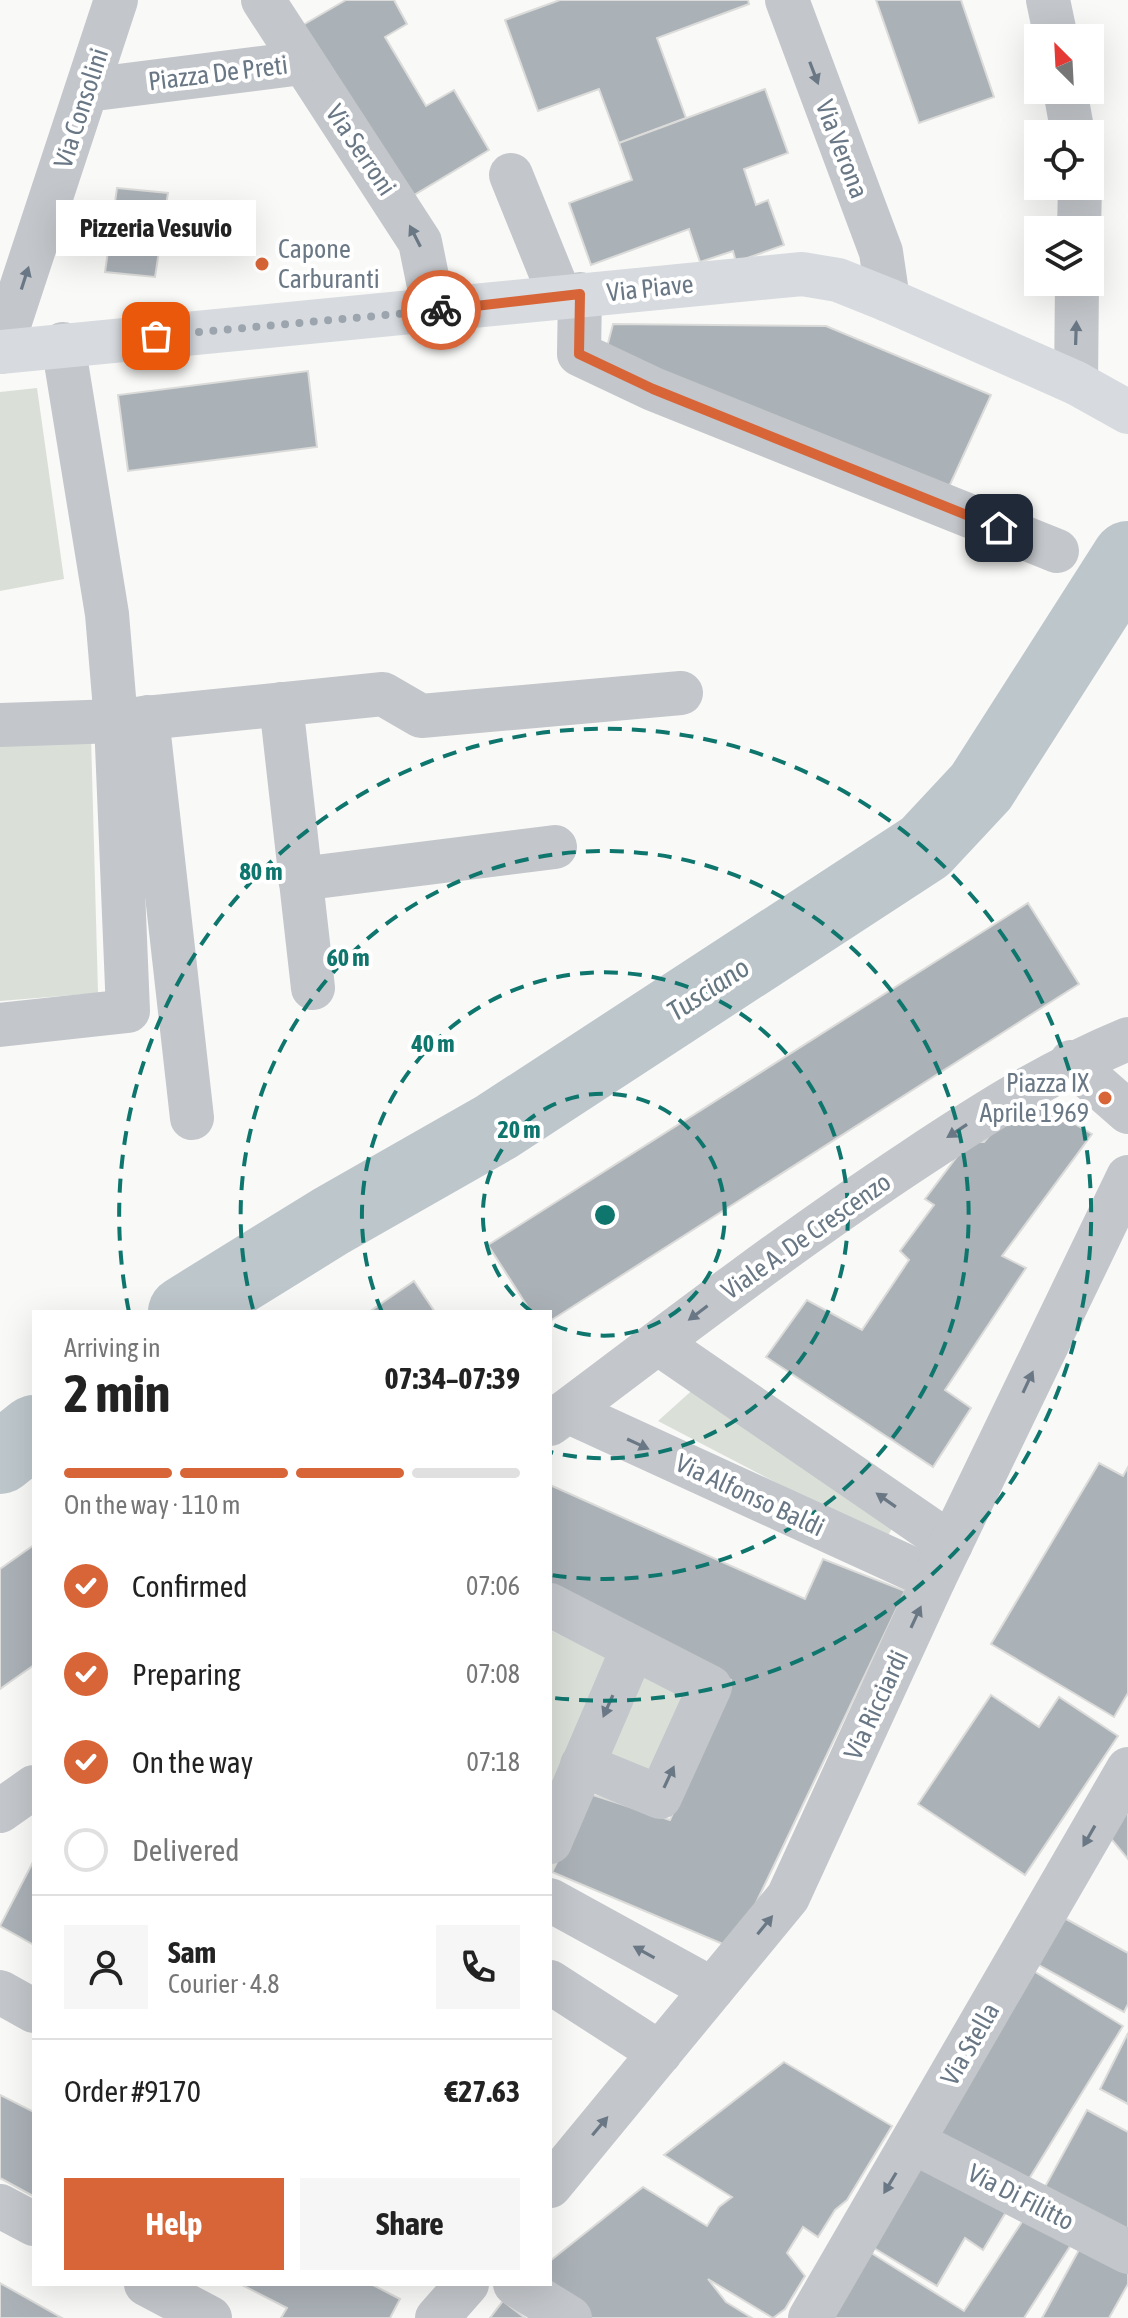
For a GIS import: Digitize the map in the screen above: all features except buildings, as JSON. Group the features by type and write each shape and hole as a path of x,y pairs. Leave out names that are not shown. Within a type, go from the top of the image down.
{"main road":[{"name":"Via Piave","path":"0,352 802,274 838,280 888,300 1076,383 1120,409"}],"street":[{"name":"Via Consolini","path":"0,352 116,0"},
{"name":"Via Serroni","path":"263,0 420,242 434,311"},
{"name":"Via Verona","path":"787,0 881,252 888,300"},
{"path":"1048,0 1053,24"},
{"name":"Piazza De Preti","path":"87,90 302,63"},
{"path":"511,175 570,295 579,354 653,389 1057,551"},
{"path":"1076,383 1077,296"},
{"path":"63,344 107,614 132,719 192,1118"},
{"path":"0,725 132,719 383,694 421,716 681,693"},
{"path":"281,704 313,988"},
{"path":"0,1025 128,1011 132,719"},
{"path":"300,879 555,847"},
{"name":"Viale A. De Crescenzo","path":"558,1418 825,1218 1020,1090 1071,1062 1128,1039"},
{"path":"1071,1062 1128,1112"},
{"name":"Via Ricciardi","path":"552,2184 788,1897 942,1562 1128,1177"},
{"path":"658,1343 942,1562"},
{"name":"Via Alfonso Baldi","path":"558,1418 942,1562"},
{"path":"552,1606 710,1687 660,1797 582,1765"},
{"path":"552,1837 633,1648"},
{"name":"Via Stella","path":"810,2318 1128,1769"},
{"path":"0,1811 32,1788"},
{"path":"552,1901 712,1989"},
{"path":"552,1983 660,2053"},
{"path":"0,1992 32,2010"},
{"name":"Via Di Filitto","path":"913,2142 1128,2252"},
{"path":"0,2206 32,2223"},
{"path":"150,2286 210,2318"},
{"path":"437,2318 465,2286"},
{"path":"518,2286 570,2318"}],"shaded area":[{"path":"37,388 64,579 0,591 0,392"},
{"path":"91,736 98,993 0,1001 0,746"},
{"path":"698,1385 894,1524 886,1540 658,1421"},
{"path":"552,1631 713,1709 666,1812 596,1783 552,1872"}],"waterway":[{"name":"Tusciano","path":"187,1310 331,1221 496,1127 925,847 981,787 1128,557"},
{"name":"Tusciano","path":"0,1458 32,1433"}],"way so far":[{"path":"156,336 441,310"}],"place":[{"name":"Capone Carburanti","path":"262,264"},
{"name":"Pizzeria Vesuvio","path":"156,336"},
{"name":"Piazza IX Aprile 1969","path":"1105,1098"}],"route":[{"path":"441,310 580,294 579,354 653,389 999,528"}]}
